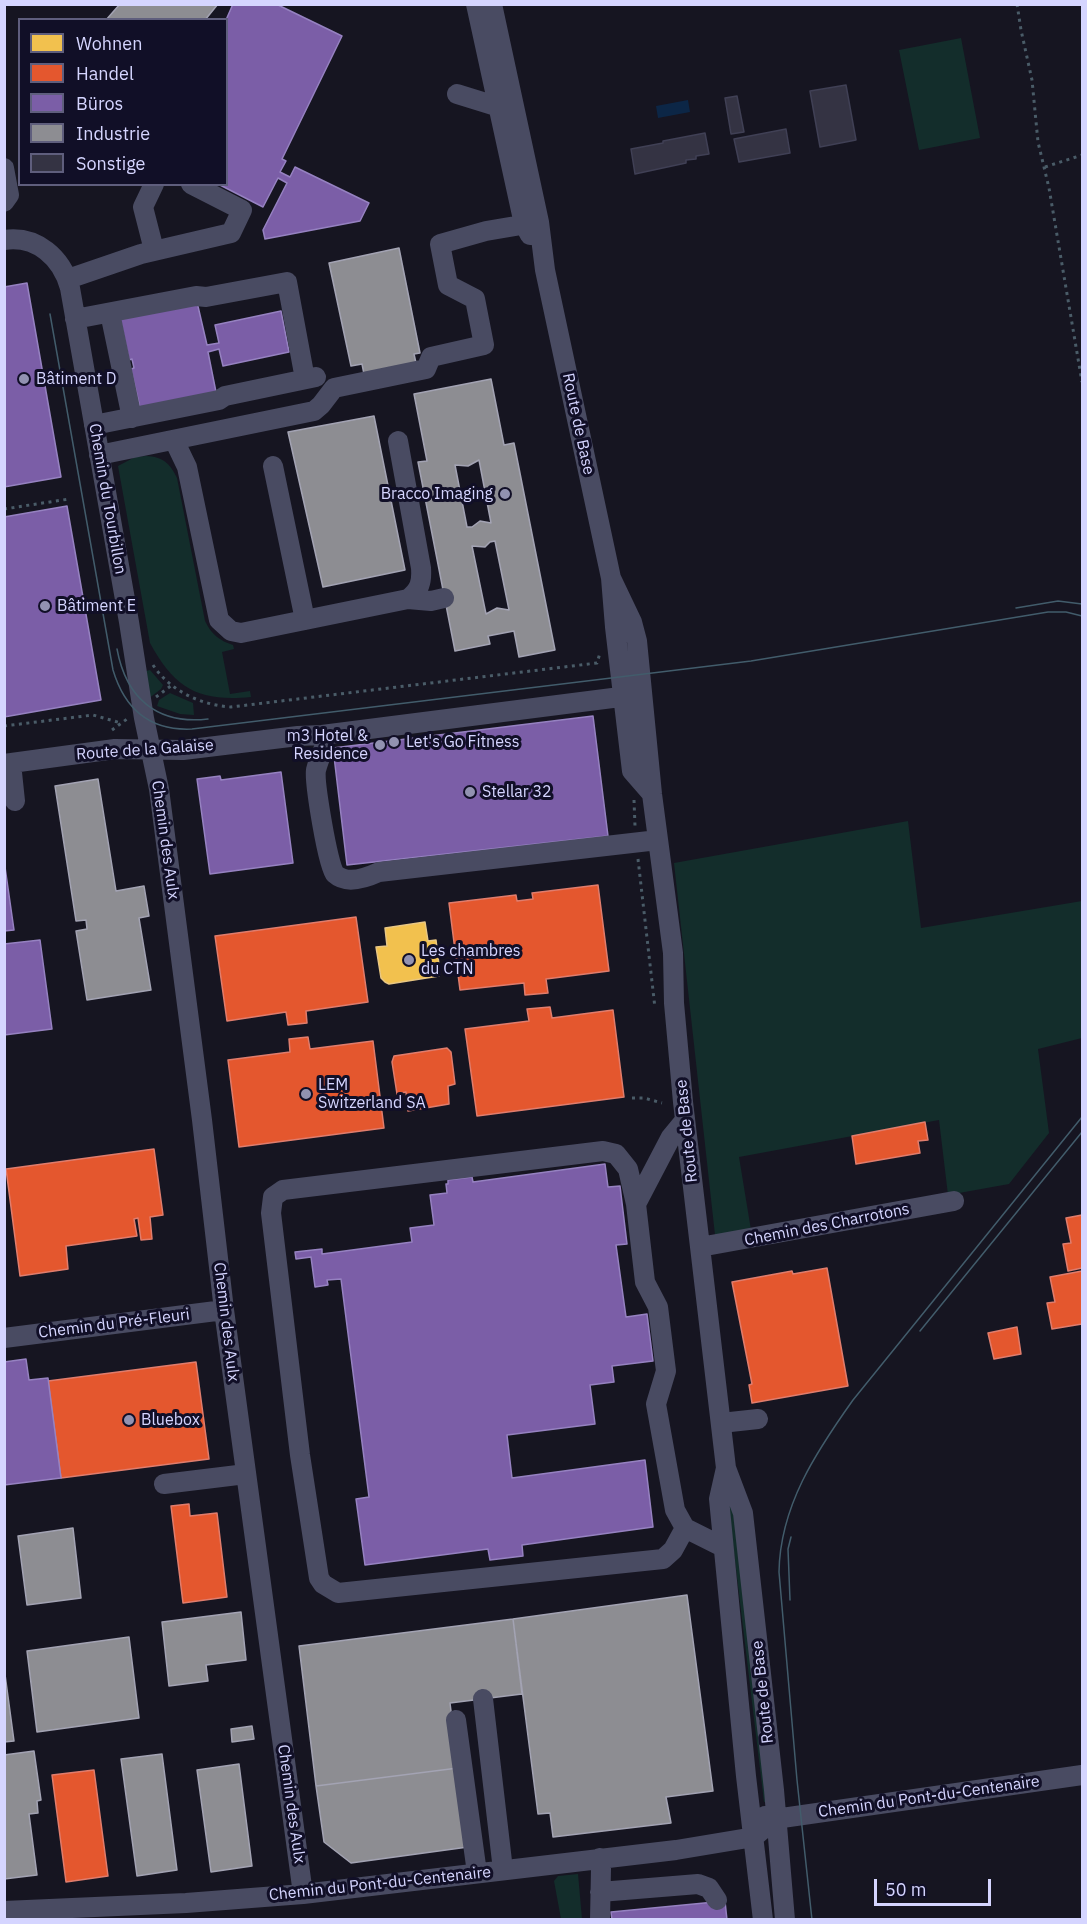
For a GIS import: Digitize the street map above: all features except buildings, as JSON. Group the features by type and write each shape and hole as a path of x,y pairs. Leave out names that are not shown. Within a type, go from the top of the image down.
{"street":[{"name":"Route de Base","path":"476,4 507,108"},
{"name":"Route de Base","path":"492,4 507,108 612,578 632,771 652,794"},
{"path":"457,94 507,108"},
{"path":"4,168 9,195 4,202"},
{"path":"153,186 143,207 154,250"},
{"path":"68,279 154,250 231,233 242,210 194,186"},
{"path":"99,455 314,411 334,388 426,369 431,357 484,345 475,299 448,285 440,244 486,231 532,223"},
{"name":"Chemin du Tourbillon","path":"4,240 28,241 51,254 68,279 151,751"},
{"path":"75,319 196,296 206,297 287,282 311,378 225,396 219,400 94,425"},
{"path":"110,313 132,418"},
{"path":"174,440 187,467 219,620 231,631 241,633 408,599 430,601 444,598"},
{"path":"398,441 422,581 416,593 408,599"},
{"path":"273,466 305,620"},
{"name":"Route de Base","path":"612,578 633,622 637,641 652,794 673,953 674,1003 685,1120 726,1468 742,1513 774,1790 785,1920"},
{"name":"Route de la Galaise","path":"8,763 115,749 183,750 298,736 323,741 643,694"},
{"path":"323,741 328,762 335,824"},
{"path":"323,741 316,771 319,794 329,863 334,873 342,878 349,880 365,878 379,872 658,840"},
{"name":"Chemin des Aulx","path":"151,751 172,888 224,1310 303,1894"},
{"path":"8,763 15,801"},
{"path":"636,1204 670,1137 685,1120"},
{"path":"686,1528 673,1550 663,1559 338,1593 323,1584 319,1578 300,1455 272,1224 273,1197 283,1190 603,1151 616,1154 628,1169 636,1204 645,1282 658,1307 666,1371 656,1404 675,1510 686,1528 723,1546"},
{"name":"Chemin des Charrotons","path":"700,1247 954,1201"},
{"name":"Chemin du Pré-Fleuri","path":"4,1338 224,1310"},
{"path":"721,1423 758,1419"},
{"name":"Route de Base","path":"726,1468 719,1499 763,1920"},
{"path":"164,1484 246,1474"},
{"path":"483,1699 503,1870"},
{"path":"456,1720 477,1873"},
{"name":"Chemin du Pont-du-Centenaire","path":"775,1819 1083,1775"},
{"path":"750,1812 775,1819"},
{"path":"775,1819 754,1838 778,1847"},
{"name":"Chemin du Pont-du-Centenaire","path":"4,1911 186,1903 303,1894 676,1850 754,1838"},
{"path":"600,1858 600,1920"},
{"path":"600,1892 698,1884 709,1887 717,1900"}],"path":[{"path":"1017,4 1020,30 1032,80 1038,142 1045,168 1083,382"},
{"path":"1045,168 1083,155"},
{"path":"4,509 69,499"},
{"path":"152,662 172,685 183,693 211,704 231,706 597,663 602,647"},
{"path":"4,726 93,715 122,723 112,730"},
{"path":"632,1098 644,1098 662,1103"}],"green space":[{"path":"961,38 980,138 919,150 899,50"},
{"path":"146,456 165,462 172,468 177,478 205,621 216,636 233,645 234,649 222,652 230,694 250,691 251,697 217,697 190,689 169,672 150,643 118,466 135,457"},
{"path":"150,670 163,685 148,699 142,672"},
{"path":"170,693 193,703 194,715 180,714 157,706 159,700"},
{"path":"908,821 921,928 1082,901 1082,1038 1038,1049 1049,1133 1009,1184 948,1195 939,1120 739,1157 751,1230 715,1235 674,863"},
{"path":"727,1494 732,1494 767,1802 764,1802"},
{"path":"578,1874 582,1919 561,1919 554,1881 558,1876"}],"water":[{"path":"688,100 690,112 658,118 656,106"}],"tram line":[{"path":"50,314 113,670 124,696 132,707 152,722 164,726 192,729 751,661 1048,612 1066,612 1082,616"},
{"path":"1016,608 1058,601 1082,604"},
{"path":"117,649 128,681 147,705 174,717 190,720 208,719"},
{"path":"812,1920 779,1572 781,1548 793,1502 814,1460 853,1400 1082,1117"},
{"path":"920,1331 1082,1132"},
{"path":"790,1600 788,1549 791,1537"}],"place":[{"name":"Bâtiment D","path":"24,379"},
{"name":"Bracco Imaging","path":"505,494"},
{"name":"Bâtiment E","path":"45,606"},
{"name":"Let's Go Fitness","path":"394,742"},
{"name":"m3 Hotel & Residence","path":"380,745"},
{"name":"Stellar 32","path":"470,792"},
{"name":"Les chambres du CTN","path":"409,960"},
{"name":"LEM Switzerland SA","path":"306,1094"},
{"name":"Bluebox","path":"129,1420"}]}
